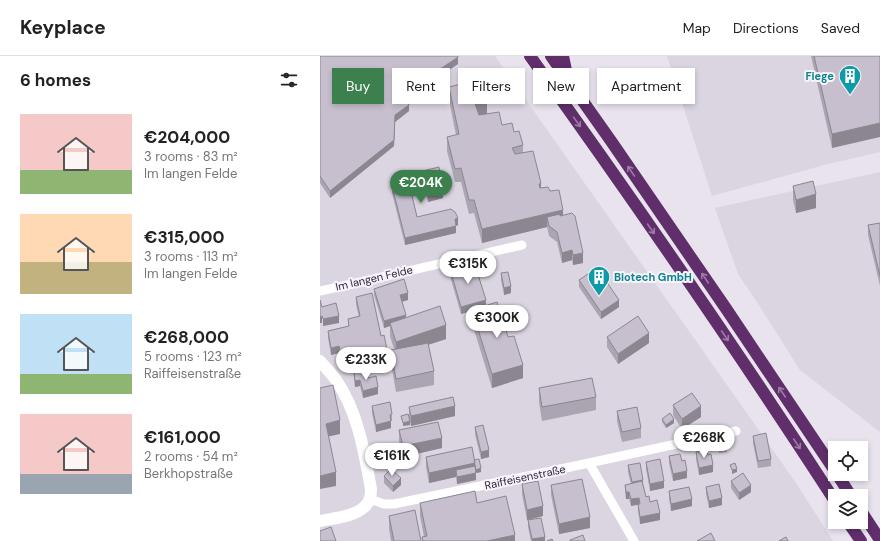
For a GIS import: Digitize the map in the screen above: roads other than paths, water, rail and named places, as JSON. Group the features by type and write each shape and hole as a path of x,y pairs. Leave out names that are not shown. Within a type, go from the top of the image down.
{"highway":[{"path":"530,56 717,324 828,490"},
{"path":"551,56 560,68"},
{"path":"563,56 566,68"},
{"path":"585,104 727,310 828,461"},
{"path":"868,522 880,540"},
{"path":"853,529 861,541"}],"main road":[{"path":"320,361 336,379 351,408 358,428 371,488 370,499 365,507 354,514 320,521"}],"street":[{"name":"Im langen Felde","path":"320,291 522,245"},
{"name":"Raiffeisenstraße","path":"370,499 384,504 394,504 736,431"},
{"path":"590,463 634,541"}],"place":[{"name":"Fiege","path":"850,96"},
{"name":"Biotech GmbH","path":"599,296"}]}
